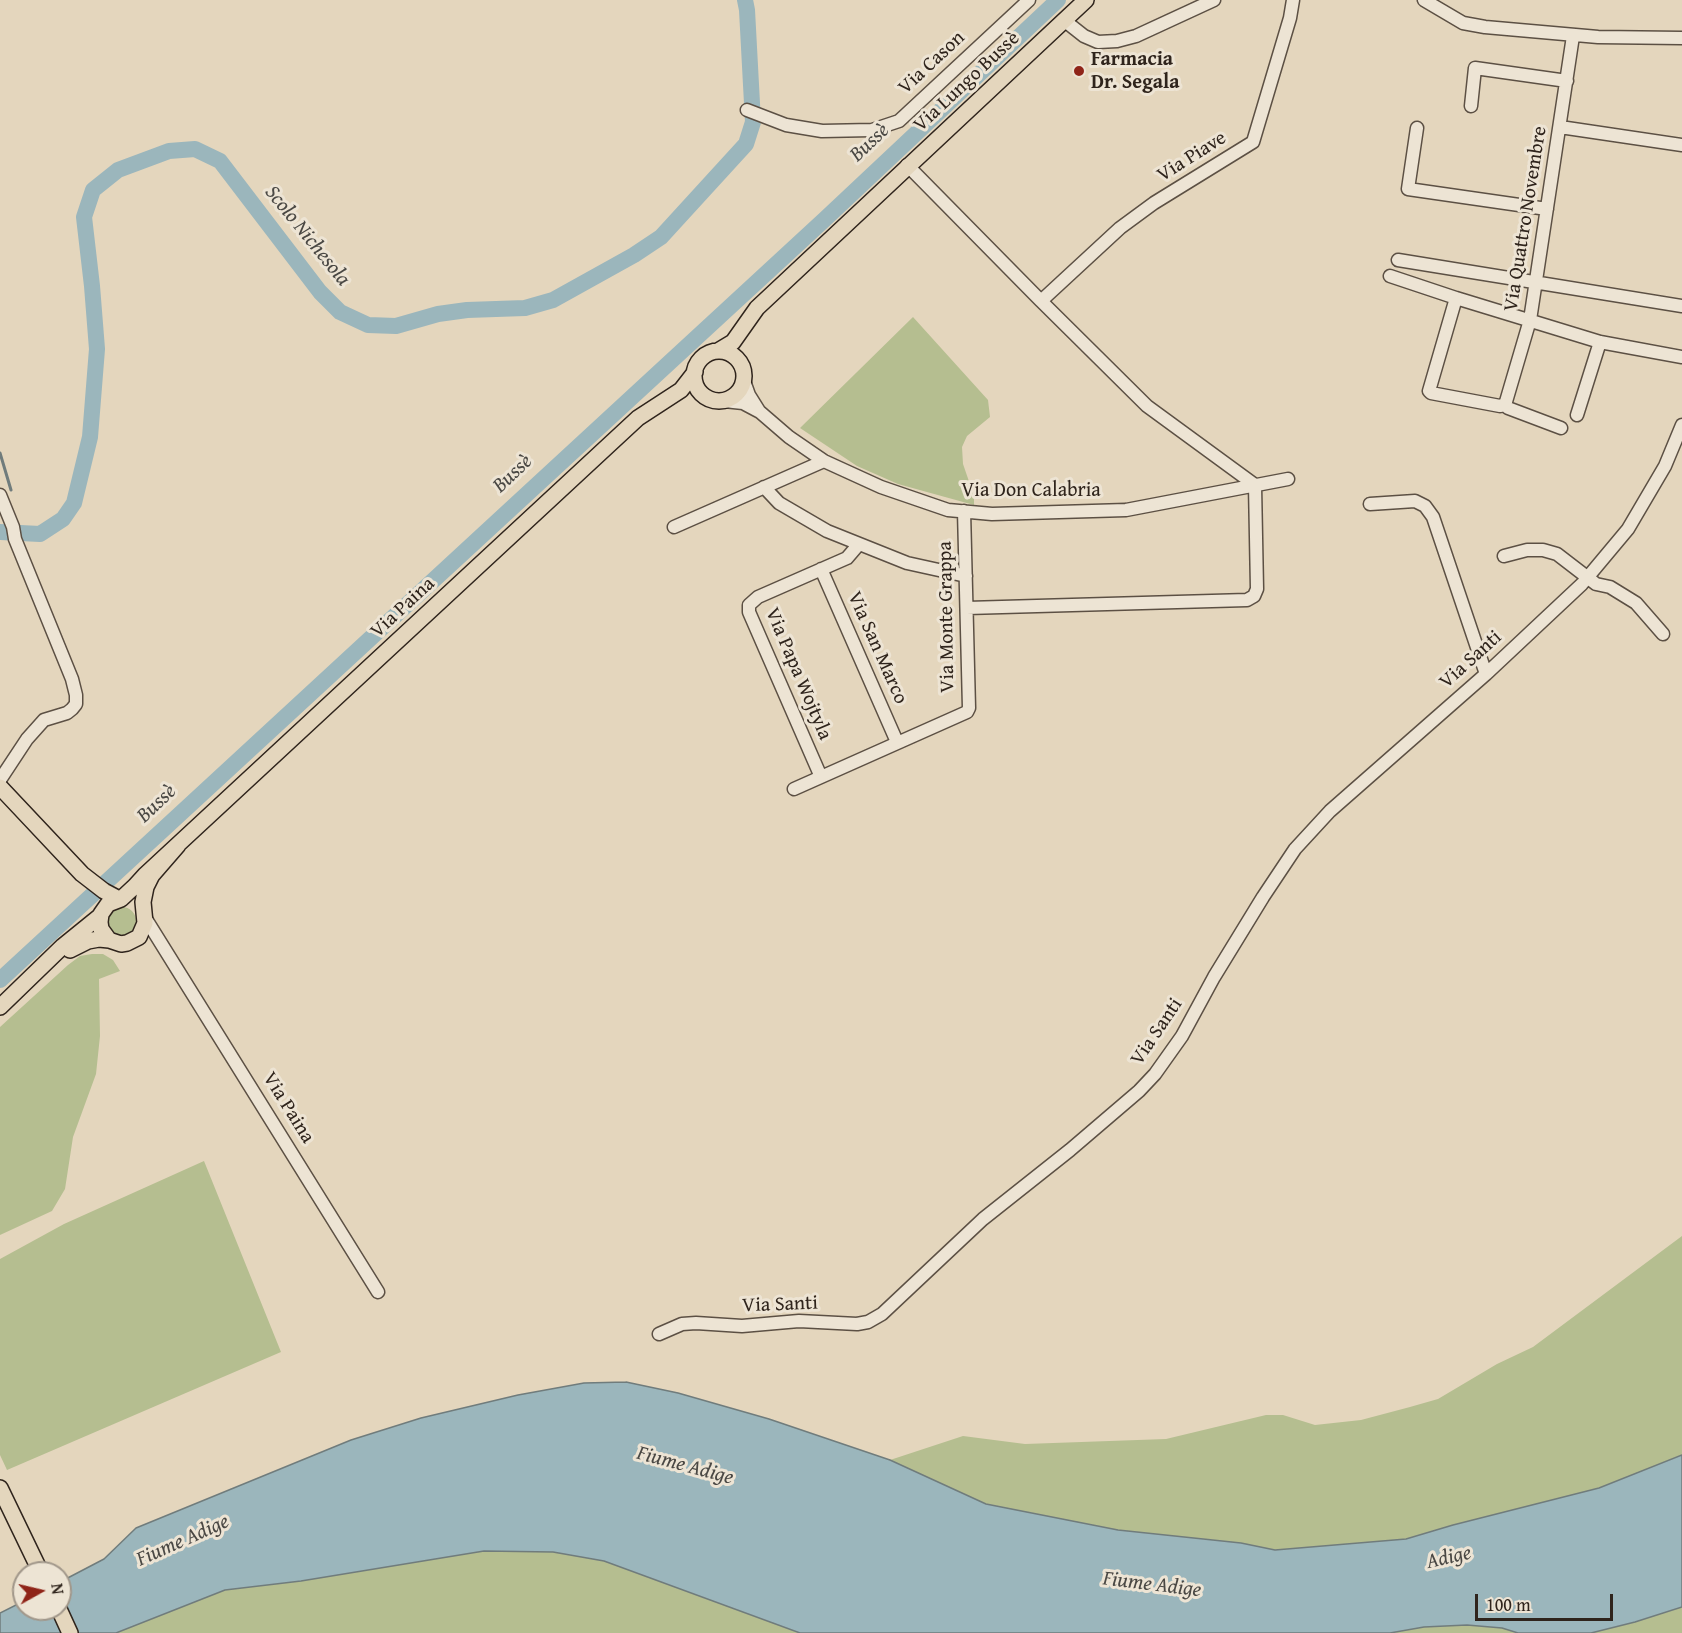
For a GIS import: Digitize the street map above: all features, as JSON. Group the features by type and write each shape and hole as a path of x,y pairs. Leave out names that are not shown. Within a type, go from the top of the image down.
{"main road":[{"name":"Via Lungo Bussè","path":"718,351 733,342 757,308 907,165 1086,0"},
{"name":"Via Lungo Bussè","path":"740,362 739,347 748,321"},
{"path":"718,351 730,354 740,362 744,371 744,381 737,394 724,401 709,399 702,395 697,388 695,372 703,358 718,351"},
{"name":"Via Paina","path":"178,845 638,418 686,386 695,372"},
{"name":"Via Paina","path":"659,405 690,395 702,395"},
{"path":"0,787 109,904"},
{"path":"0,1007 109,904 178,845"},
{"path":"38,973 81,944 99,939 121,944 133,941 143,930 144,894 148,882 178,845"},
{"path":"109,904 134,902 144,914"},
{"path":"109,904 101,929 109,940"},
{"path":"0,1488 35,1561"}],"street":[{"name":"Via Cason","path":"753,112 786,125 822,130 872,130 900,121 1029,0"},
{"path":"1065,21 1084,36 1098,42 1117,41 1136,36 1214,0"},
{"name":"Via Piave","path":"1041,302 1120,228 1154,203 1253,142 1290,18 1293,0"},
{"path":"1425,0 1463,23 1573,36 1682,38"},
{"name":"Via Quattro Novembre","path":"1505,405 1530,320 1573,36"},
{"path":"1471,106 1475,68 1567,81"},
{"path":"1560,127 1682,146"},
{"path":"1417,128 1408,189 1547,209"},
{"path":"907,165 1041,302 1148,406 1255,485 1257,589 1254,596 1247,600 967,608"},
{"path":"1398,260 1682,306"},
{"path":"1390,276 1600,342 1682,357"},
{"path":"1456,298 1429,388 1431,393 1505,405 1561,428"},
{"path":"1576,415 1600,342"},
{"name":"Via Don Calabria","path":"744,381 749,395 760,412"},
{"name":"Via Don Calabria","path":"724,401 743,404 760,412 789,437 824,461 881,487 948,510 992,514 1126,510 1288,479"},
{"name":"Via Santi","path":"659,1334 682,1324 742,1326 799,1322 857,1324 868,1322 882,1314 983,1219 1070,1150 1139,1091 1155,1074 1182,1036 1214,976 1295,849 1330,811 1486,674 1582,584 1628,529 1665,466 1682,425"},
{"path":"674,527 824,461"},
{"path":"764,487 786,508 827,531 907,563 966,576"},
{"path":"1370,504 1415,501 1425,506 1433,517 1486,674"},
{"path":"0,780 27,739 44,720 67,713 76,704 72,679 1,502"},
{"name":"Via Monte Grappa","path":"794,789 967,712 969,708 964,512"},
{"name":"Via Papa Wojtyla","path":"821,777 749,612 749,605 758,597 847,558 859,544"},
{"path":"1504,556 1527,550 1543,550 1565,559 1596,584 1610,587 1636,603 1663,634"},
{"name":"Via San Marco","path":"821,569 897,742"},
{"name":"Via Paina","path":"144,914 161,945 378,1293"},
{"path":"133,941 148,940 161,945"}],"green space":[{"path":"913,317 988,400 990,417 967,436 962,447 963,464 974,496 974,505 898,484 857,466 800,428"},
{"path":"122,907 132,911 136,921 132,931 122,935 112,931 108,921 112,911"},
{"path":"103,954 113,960 120,971 99,979 100,1036 96,1074 73,1137 65,1189 52,1211 0,1235 0,1027 68,965 80,956"},
{"path":"204,1161 281,1352 7,1470 0,1455 0,1259 64,1224"},
{"path":"1682,1236 1682,1455 1599,1488 1406,1539 1275,1550 1241,1543 1118,1530 986,1504 890,1460 963,1436 1025,1444 1166,1439 1266,1415 1283,1415 1315,1425 1361,1420 1410,1407 1438,1399 1497,1364 1533,1347"},
{"path":"484,1551 553,1552 604,1561 800,1633 116,1633 225,1590 301,1581"},
{"path":"1682,1607 1682,1633 1591,1633 1635,1622"},
{"path":"1467,1625 1502,1628 1518,1633 1391,1633 1424,1627"}],"water":[{"path":"626,1382 678,1393 769,1419 890,1460 986,1504 1118,1530 1241,1543 1275,1550 1406,1539 1599,1488 1682,1455 1682,1607 1591,1633 1518,1633 1502,1628 1467,1625 1424,1627 1390,1633 800,1633 604,1561 553,1552 484,1551 301,1581 225,1590 116,1633 0,1633 0,1613 12,1607 12,1621 72,1621 72,1576 104,1559 136,1528 351,1440 421,1418 518,1395 584,1383"}],"waterway":[{"name":"Scolo Nichesola","path":"0,532 40,534 63,519 74,503 90,437 97,349 84,217 93,190 118,170 169,151 195,149 220,161 320,292 340,312 368,325 396,326 438,314 467,310 525,308 553,300 634,255 661,237 746,144 753,122 745,0"},
{"name":"Bussè","path":"0,980 824,220 1058,0"},
{"path":"0,453 11,490"}],"place":[{"name":"Farmacia Dr. Segala","path":"1079,71"}],"water label":[{"name":"Fiume Adige","path":"685,1466"},
{"name":"Fiume Adige","path":"183,1541"},
{"name":"Adige","path":"1449,1558"},
{"name":"Fiume Adige","path":"1152,1585"}]}
